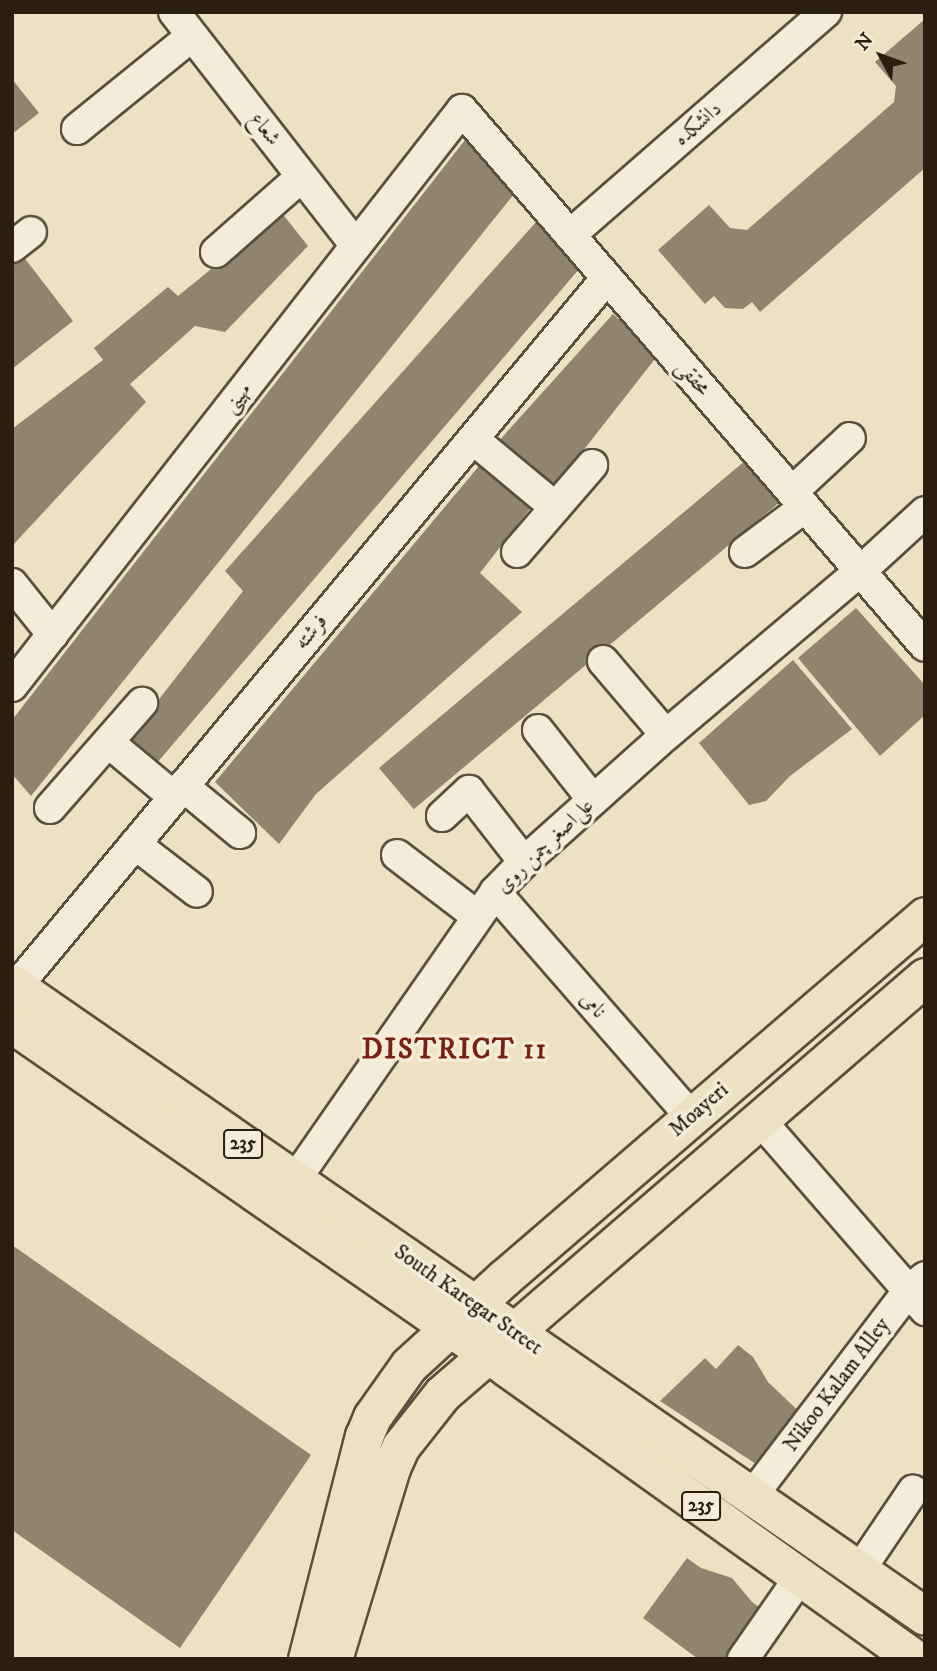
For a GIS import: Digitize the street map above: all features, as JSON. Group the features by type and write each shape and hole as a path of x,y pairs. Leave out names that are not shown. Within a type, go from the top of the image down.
{"main road":[{"name":"Moayeri","path":"481,1330 691,1117 925,916"},
{"path":"307,1659 364,1436 372,1418 410,1366 481,1330 760,1120 925,977"},
{"name":"South Karegar Street","path":"14,986 295,1180 481,1330 800,1577 915,1659"},
{"name":"South Karegar Street","path":"12,1024 481,1330 752,1496 925,1616"},
{"path":"333,1659 391,1468 401,1446 442,1394 481,1330"}],"street":[{"name":"شعاع","path":"174,12 356,246"},
{"name":"دانشکده","path":"570,236 826,12"},
{"path":"77,129 192,36"},
{"name":"محققی","path":"462,110 798,500 862,569 925,646"},
{"name":"مهینی","path":"12,686 462,110"},
{"path":"216,252 301,177"},
{"name":"فرشته","path":"14,986 607,278"},
{"path":"745,552 798,500 850,438"},
{"path":"473,439 555,507"},
{"path":"517,552 592,465"},
{"name":"علی‌اصغر چمن روی","path":"295,1180 495,892 524,862 666,735 925,512"},
{"path":"12,584 52,635"},
{"path":"603,661 666,735"},
{"path":"50,808 142,703"},
{"path":"538,730 593,800"},
{"path":"108,743 240,833"},
{"path":"442,816 469,791 524,862"},
{"path":"135,844 197,892"},
{"path":"397,855 477,916"},
{"name":"نامی","path":"495,892 691,1117"},
{"path":"760,1120 919,1292"},
{"name":"Nikoo Kalam Alley","path":"752,1496 919,1292"},
{"path":"859,1571 913,1491"},
{"path":"743,1659 800,1577"}],"building":[{"path":"925,19 925,168 760,312 752,302 743,309 725,308 714,296 705,304 658,250 709,205 730,228 747,230 894,102 896,86 875,62"},
{"path":"12,79 39,113 12,134"},
{"path":"465,140 514,194 31,796 12,774 12,720"},
{"path":"281,212 308,246 225,332 195,326 130,384 146,402 12,546 12,429 103,360 94,348 168,287 178,296"},
{"path":"536,222 580,268 156,764 129,738 243,591 225,571"},
{"path":"23,256 73,321 12,369 12,265"},
{"path":"613,314 658,355 550,493 496,444"},
{"path":"746,460 781,501 414,809 379,768"},
{"path":"479,466 532,506 480,573 522,612 316,794 279,844 215,782"},
{"path":"856,608 925,685 925,715 880,756 798,658"},
{"path":"793,660 852,729 790,776 766,801 749,805 699,743"},
{"path":"12,1245 311,1455 180,1648 12,1530"},
{"path":"738,1345 753,1357 768,1382 807,1419 765,1470 660,1401 705,1358 716,1369"},
{"path":"687,1558 701,1568 732,1578 752,1602 766,1612 731,1659 698,1659 643,1618"}],"district":[{"name":"DISTRICT 11","path":"455,1050"}]}
